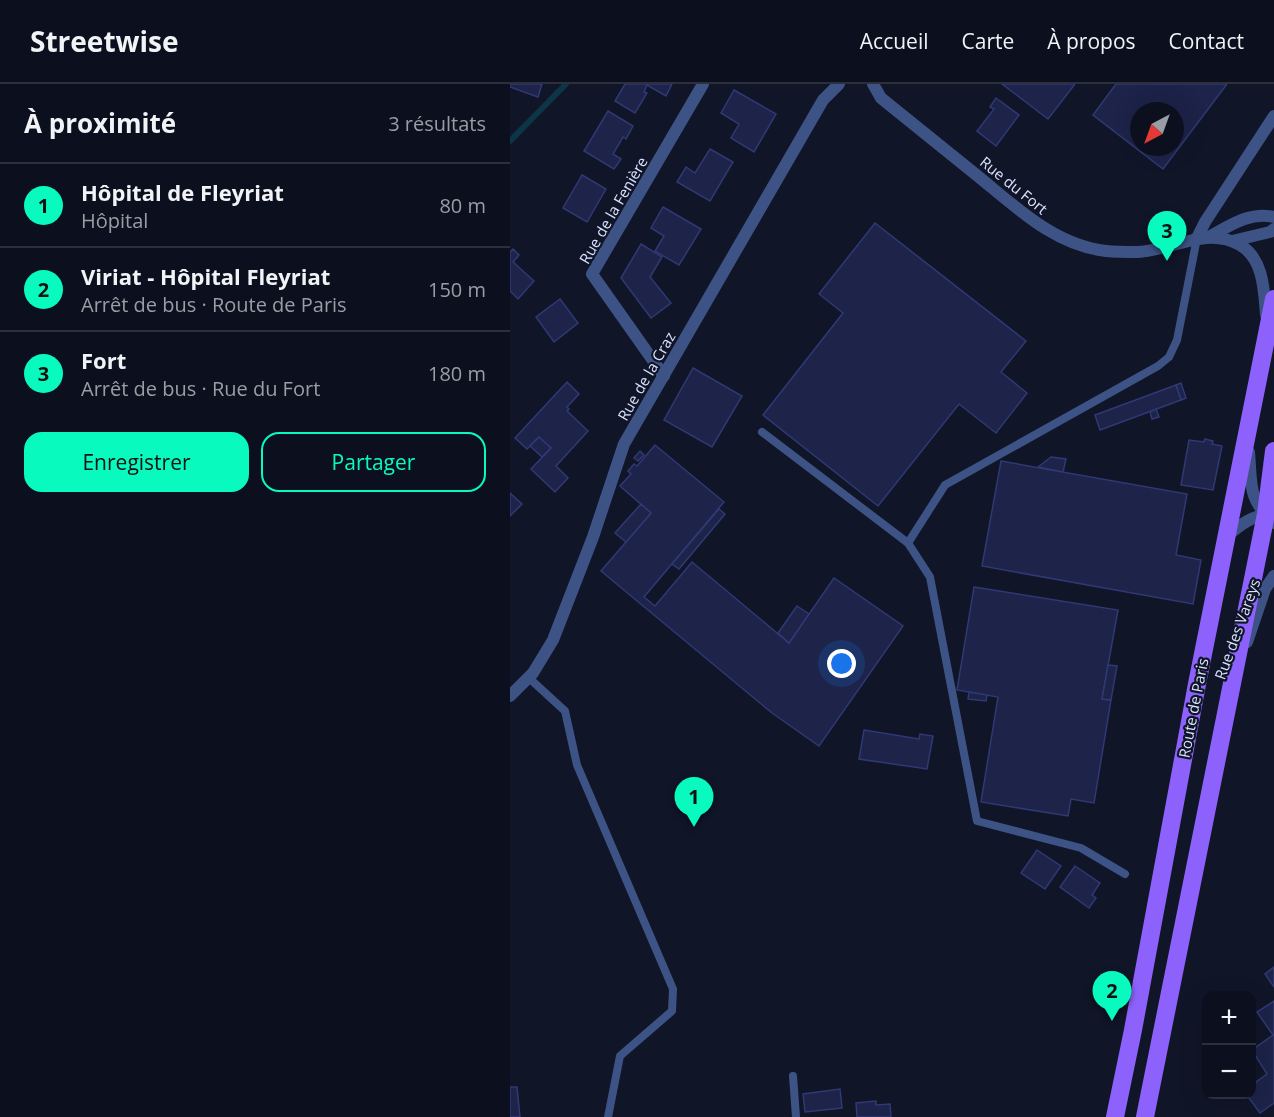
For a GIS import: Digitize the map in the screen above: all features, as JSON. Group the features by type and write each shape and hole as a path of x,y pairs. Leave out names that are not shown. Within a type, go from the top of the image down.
{"main road":[{"name":"Route de Paris","path":"1115,1117 1197,684 1274,299"},
{"path":"1145,1117 1229,694 1271,517 1274,455"}],"street":[{"name":"Rue de la Fenière","path":"664,376 592,274 703,84"},
{"name":"Rue de la Craz","path":"510,696 529,678 553,640 593,537 624,444 823,100 839,84"},
{"name":"Rue du Fort","path":"873,84 882,98 1041,227 1076,244 1105,250 1139,252 1203,238 1241,220 1259,215 1274,217"},
{"path":"1203,238 1205,222 1274,116"},
{"name":"Rue du Fort","path":"1232,242 1274,229"},
{"name":"Rue du Fort","path":"1203,238 1232,242 1245,249 1255,261 1263,286 1268,332"},
{"path":"1247,436 1251,489 1258,504 1271,517"},
{"path":"1227,536 1250,519 1271,517"},
{"name":"Rue des Vareys","path":"1229,694 1265,589 1274,576"}],"lane":[{"path":"908,543 945,485 1158,366 1169,357 1177,340 1203,238"},
{"path":"762,432 908,543 930,577 977,821 1081,848 1125,874"},
{"path":"529,678 566,711 577,765 673,989 672,1011 620,1056 608,1117"},
{"path":"793,1076 796,1117"}],"building":[{"path":"510,84 542,84 538,97 510,87"},
{"path":"625,84 672,84 666,96 647,85 644,92 647,93 635,113 615,101"},
{"path":"1002,84 1075,84 1048,119"},
{"path":"1116,84 1227,84 1184,141 1184,102 1130,102 1130,144 1093,115"},
{"path":"734,90 776,114 754,152 731,138 739,124 721,113"},
{"path":"996,98 1019,115 996,146 977,131 994,109 990,107"},
{"path":"608,111 633,126 626,139 623,137 613,154 621,159 614,169 584,151"},
{"path":"710,149 733,162 710,201 677,182 686,167 695,173"},
{"path":"1146,156 1173,156 1163,169"},
{"path":"582,175 606,189 587,222 563,208"},
{"path":"663,207 701,229 679,265 655,251 664,236 651,228"},
{"path":"875,223 1026,341 1001,372 1027,393 996,433 959,404 878,506 763,415 843,313 819,294"},
{"path":"641,244 662,257 650,277 671,303 651,318 621,278"},
{"path":"513,249 519,255 513,262 534,281 518,299 510,291 510,252"},
{"path":"560,299 578,323 554,342 536,317"},
{"path":"693,368 742,396 712,447 664,420"},
{"path":"567,382 579,394 567,407 569,409 567,411 588,431 556,466 568,478 555,492 531,469 551,448 539,437 527,449 515,438"},
{"path":"1181,383 1186,398 1181,400 1176,385"},
{"path":"1176,385 1181,400 1100,430 1095,415"},
{"path":"1156,409 1159,417 1152,419 1150,412"},
{"path":"539,437 551,448 542,457 530,446"},
{"path":"1205,439 1213,441 1212,444 1222,446 1213,490 1181,485 1189,440 1204,442"},
{"path":"655,445 724,502 644,597 655,606 692,562 789,643 834,578 903,626 819,746 772,713 601,571 651,513 620,486 631,474 628,471 634,464 637,466"},
{"path":"640,451 644,455 638,461 634,458"},
{"path":"1051,457 1066,459 1063,472 1038,467"},
{"path":"1001,461 1187,494 1176,555 1201,560 1193,604 982,566"},
{"path":"510,493 522,504 510,516"},
{"path":"641,504 651,513 626,542 615,533"},
{"path":"719,509 725,514 679,569 672,564"},
{"path":"974,587 1118,610 1102,699 1111,700 1094,803 1071,799 1068,816 981,802 998,697 957,690"},
{"path":"797,606 809,614 789,643 778,633"},
{"path":"1108,665 1117,666 1111,700 1102,699"},
{"path":"969,692 987,695 986,701 968,699"},
{"path":"864,730 919,739 920,734 933,736 927,769 859,759"},
{"path":"1037,850 1061,866 1045,889 1021,873"},
{"path":"1075,866 1100,883 1092,895 1096,898 1089,908 1060,887"},
{"path":"1274,967 1274,987 1265,974"},
{"path":"1274,1001 1274,1103 1260,1113 1250,1099 1256,1099 1256,1082 1267,1074 1256,1056 1256,1047 1273,1035 1257,1012"},
{"path":"510,1087 517,1087 520,1117 510,1117"},
{"path":"840,1089 842,1108 805,1112 803,1094"},
{"path":"876,1101 876,1105 890,1104 891,1117 857,1117 856,1103"}],"waterway":[{"path":"510,141 566,84"}],"place":[{"name":"Fort","path":"1167,261"},
{"name":"Hôpital de Fleyriat","path":"694,827"},
{"name":"Viriat - Hôpital Fleyriat","path":"1112,1021"}]}
